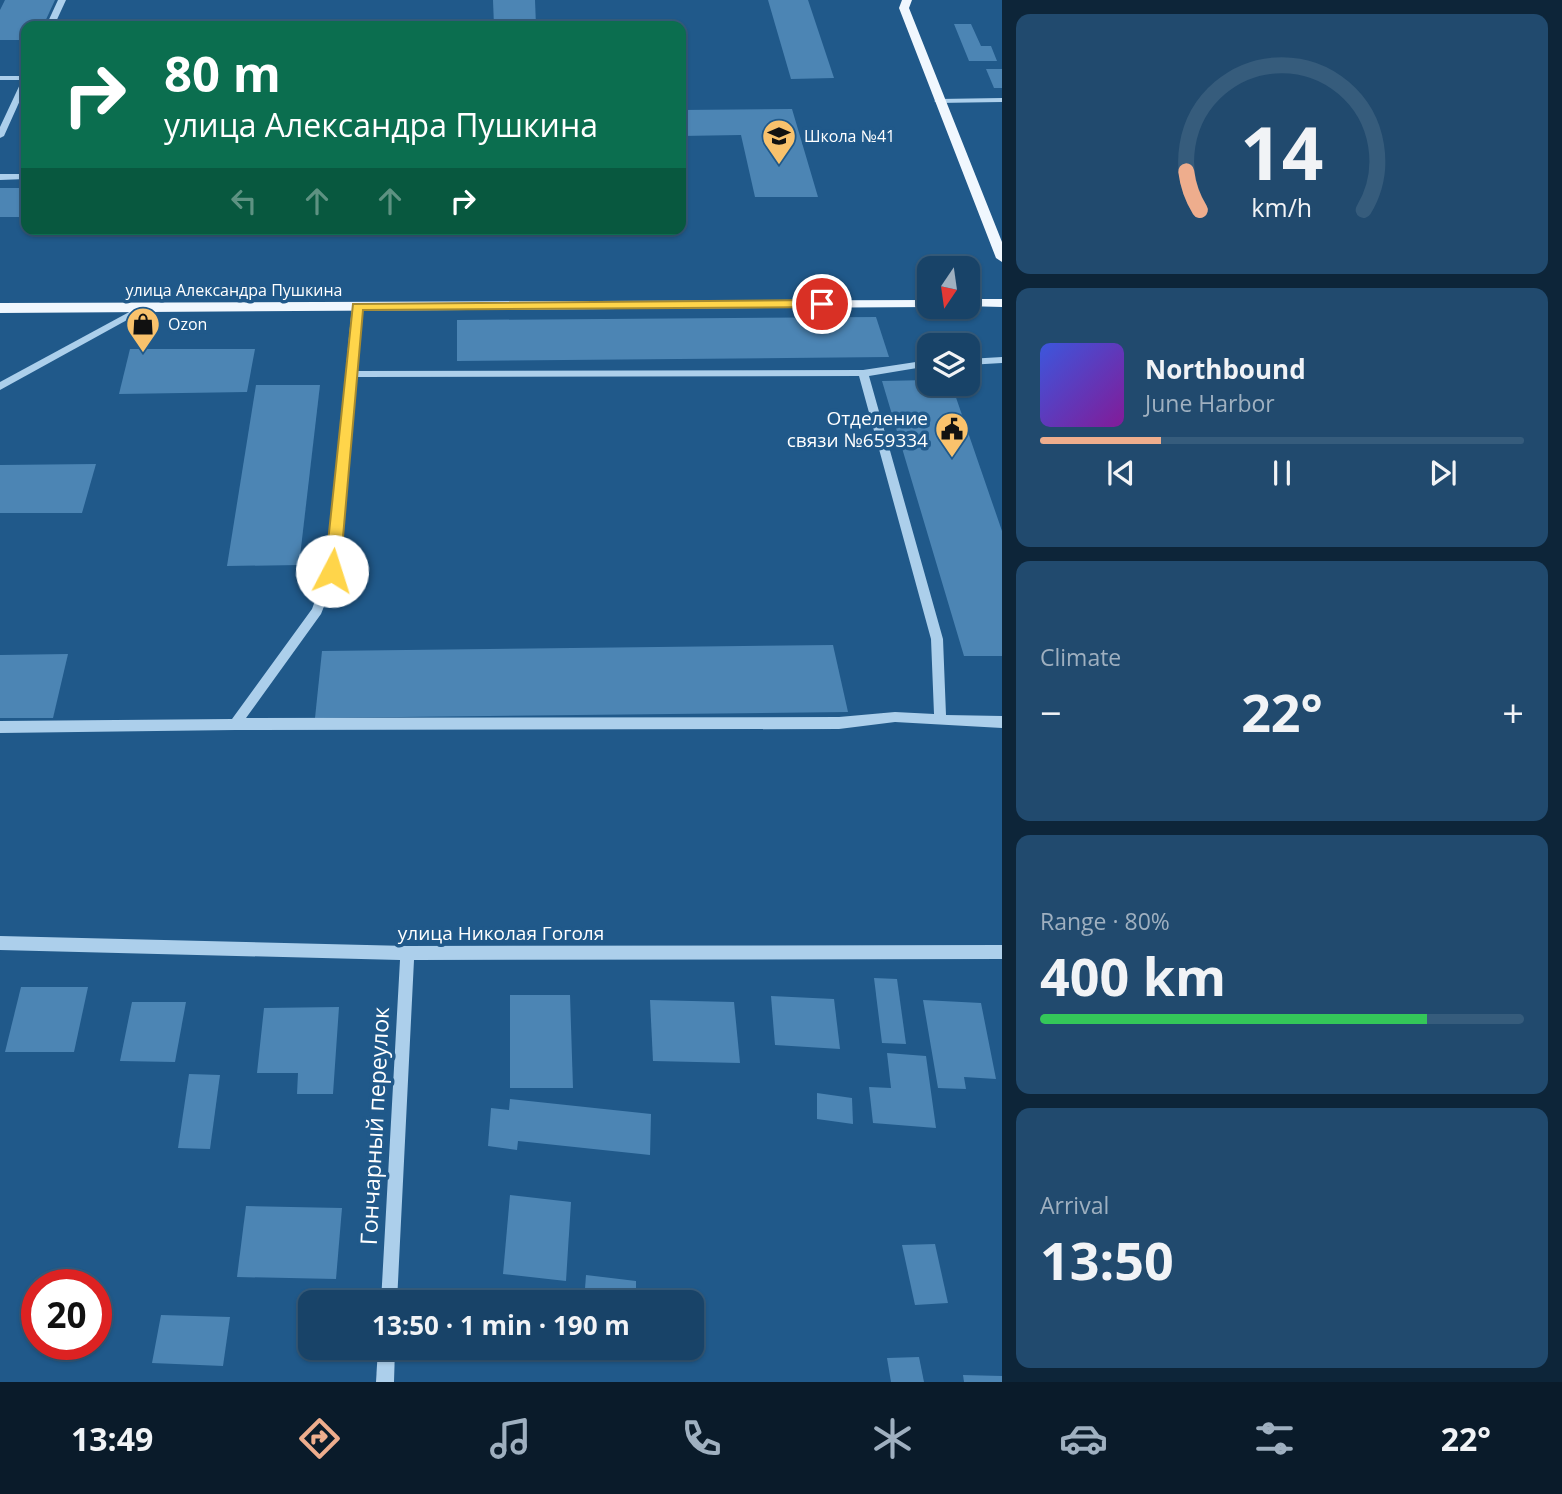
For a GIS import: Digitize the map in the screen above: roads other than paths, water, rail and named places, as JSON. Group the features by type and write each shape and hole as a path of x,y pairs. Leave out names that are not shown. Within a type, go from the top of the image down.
{"main road":[{"path":"907,0 904,8 1002,258"},
{"name":"улица Александра Пушкина","path":"0,308 917,303"},
{"path":"980,303 1002,303"}],"street":[{"path":"52,21 62,0"},
{"path":"0,78 21,78"},
{"path":"0,136 21,89"},
{"path":"938,100 1002,100"},
{"path":"0,177 21,177"},
{"path":"235,724 317,611 332,571 357,306"},
{"path":"0,387 145,307"},
{"path":"980,361 1002,360"},
{"path":"351,374 863,373 917,365"},
{"path":"863,373 937,639 940,720"},
{"path":"0,727 825,723 895,717 1002,722"},
{"name":"улица Николая Гоголя","path":"0,943 407,953 1002,952"},
{"name":"Гончарный переулок","path":"390,1290 407,953"},
{"path":"385,1382 386,1360"}],"place":[{"name":"Школа №41","path":"779,166"},
{"name":"Ozon","path":"143,354"},
{"name":"Отделение связи №659334","path":"952,459"}]}
